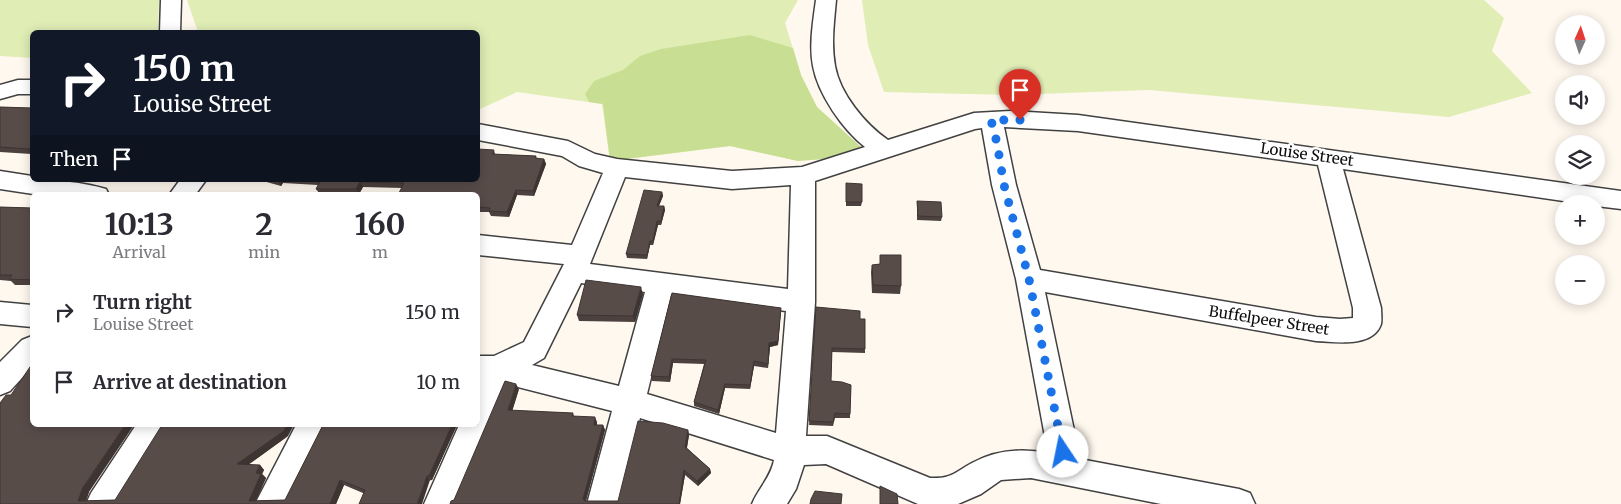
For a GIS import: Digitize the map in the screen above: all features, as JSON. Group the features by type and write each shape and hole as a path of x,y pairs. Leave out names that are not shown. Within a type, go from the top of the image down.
{"street":[{"path":"170,30 171,0"},
{"path":"826,0 822,31 824,67 840,106 871,140 885,150"},
{"path":"0,92 18,87 30,87"},
{"path":"991,120 1004,185 1029,279 1067,471"},
{"name":"Louise Street","path":"480,132 568,149 587,160 617,168 732,180 803,176 962,124 991,120 1078,123 1621,200"},
{"name":"Buffelpeer Street","path":"1029,279 1316,329 1340,331 1362,328 1367,323 1367,308 1328,157"},
{"path":"487,369 534,350 578,264 617,168"},
{"path":"768,504 785,479 789,463 801,302 803,176"},
{"path":"0,180 78,192"},
{"path":"183,192 192,182"},
{"path":"480,245 578,264 660,285 801,302"},
{"path":"603,504 660,285"},
{"path":"0,313 30,316"},
{"path":"0,382 30,350"},
{"path":"487,369 630,402 789,451 827,450 929,493 945,494 970,483 983,473 1008,464 1031,464 1239,504"},
{"path":"480,406 487,369"},
{"path":"102,504 153,427"},
{"path":"271,504 311,427"},
{"path":"440,504 473,427"}],"green space":[{"path":"0,0 159,0 158,30 30,30 30,58 0,56"},
{"path":"187,0 798,0 785,23 801,75 817,107 861,147 798,161 730,146 610,161 602,104 517,92 480,109 480,30 197,30"},
{"path":"862,0 1484,0 1504,18 1492,51 1532,93 1449,117 1149,90 1011,95 884,92 868,45"},
{"path":"750,35 793,48 801,75 817,107 861,147 839,158 798,161 730,146 610,161 603,104 589,102 585,94 594,81 623,70 640,56 661,49"}],"building":[{"path":"0,107 30,108 30,149 0,147"},
{"path":"480,149 494,150 492,154 536,156 535,158 544,159 533,191 516,190 507,212 489,211 490,208 480,207 480,192 400,192 404,183 360,182 480,182"},
{"path":"320,182 360,182 356,189 316,189"},
{"path":"846,183 862,184 862,202 846,202"},
{"path":"644,190 662,192 657,206 664,206 661,221 657,221 653,241 650,241 647,255 626,254"},
{"path":"917,201 941,202 942,217 918,216"},
{"path":"0,207 30,208 30,280 9,279 12,275 0,275"},
{"path":"880,255 901,255 901,286 873,285 872,265 880,264"},
{"path":"586,280 641,287 633,316 577,315"},
{"path":"672,293 781,308 778,341 769,343 768,364 754,361 750,385 725,384 718,410 694,402 706,360 672,359 669,377 651,376"},
{"path":"816,307 860,311 860,319 865,319 865,349 832,348 831,381 851,385 850,414 835,413 833,422 809,421"},
{"path":"30,367 30,427 124,427 83,487 78,501 115,500 161,427 286,427 284,431 237,464 260,465 256,473 261,474 249,501 285,500 322,427 451,427 429,476 427,476 417,504 359,504 365,490 340,480 330,504 0,504 0,403 6,395 11,395"},
{"path":"505,381 516,384 508,410 573,413 572,416 595,417 594,425 603,425 583,499 585,501 618,501 638,421 663,423 688,430 685,447 710,469 697,481 684,470 679,504 450,504 454,500"},
{"path":"880,486 897,494 898,504 880,504"},
{"path":"815,491 842,494 841,504 810,504"}],"route":[{"path":"1020,120 991,120 1004,185 1029,279 1063,452"}]}
